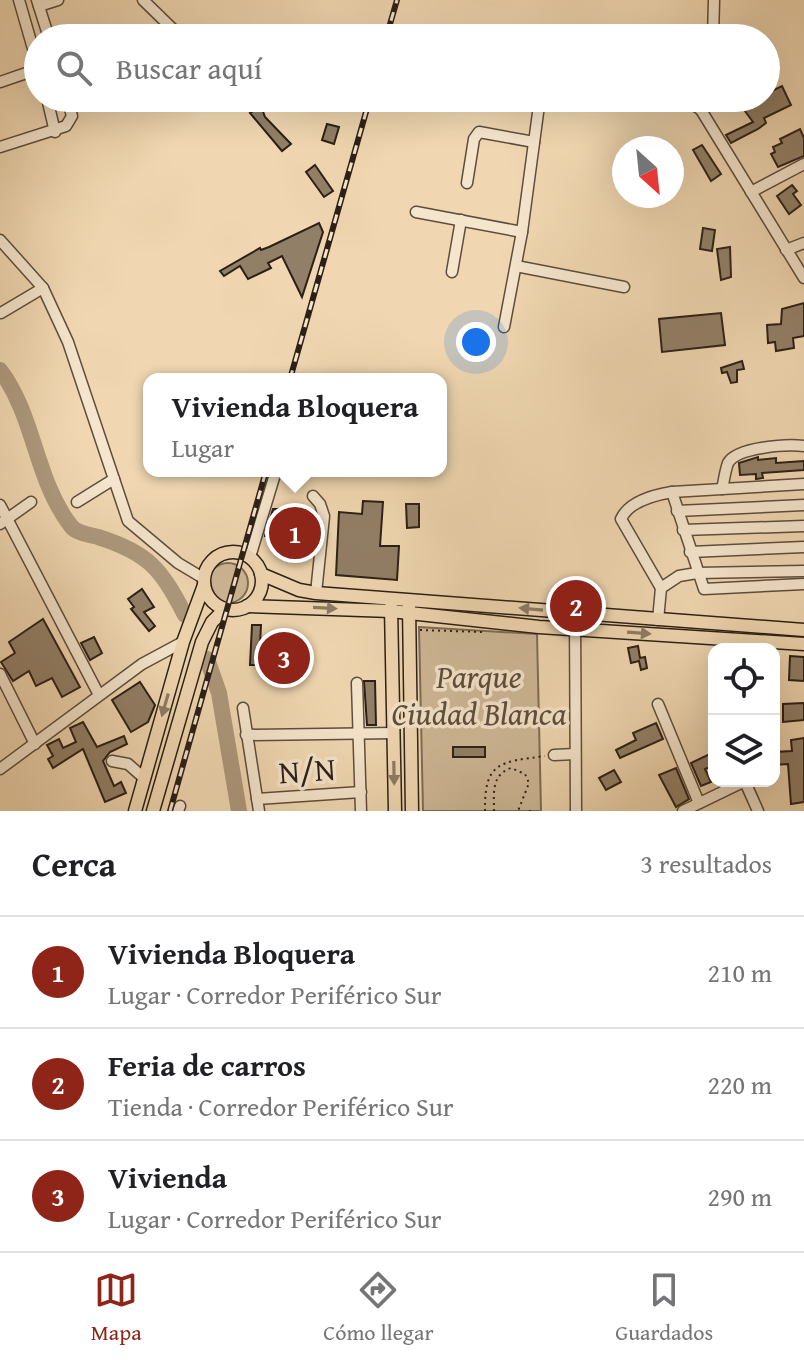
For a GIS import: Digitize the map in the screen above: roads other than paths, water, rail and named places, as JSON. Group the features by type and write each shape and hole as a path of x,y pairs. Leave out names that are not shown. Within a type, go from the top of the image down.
{"main road":[{"path":"135,811 207,566 222,553 235,551 250,557 261,574 299,590 391,605"},
{"path":"204,582 209,598 224,610 240,610 259,592 261,574"},
{"path":"391,605 395,811"},
{"path":"247,606 391,605 575,613 804,630"},
{"path":"408,606 574,628 804,644"},
{"path":"408,606 412,811"},
{"path":"153,811 202,642 212,622 224,610"},
{"path":"393,692 410,692"}],"street":[{"path":"19,0 26,24"},
{"path":"45,24 38,3 58,0"},
{"path":"143,0 166,24"},
{"path":"713,24 714,0"},
{"path":"0,82 24,73"},
{"path":"50,112 55,132"},
{"path":"0,147 55,132 66,126 71,112"},
{"path":"504,327 522,232 538,112"},
{"path":"702,112 804,278"},
{"path":"467,183 474,139 479,132 534,142"},
{"path":"751,192 804,164"},
{"path":"416,212 522,232"},
{"path":"452,272 461,220"},
{"path":"0,240 43,288 73,355 92,423 128,521 204,582"},
{"path":"786,250 804,243"},
{"path":"516,266 624,287"},
{"path":"1,313 43,288"},
{"path":"722,489 729,461 750,451 778,445 804,446"},
{"path":"250,557 274,477"},
{"path":"77,502 114,479"},
{"path":"658,620 661,588 621,519 624,512 643,500 672,492 804,484"},
{"path":"672,492 704,589 804,584"},
{"path":"313,496 324,516 316,593"},
{"path":"4,522 31,502"},
{"path":"0,505 4,522 99,695"},
{"path":"677,511 804,505"},
{"path":"683,530 804,526"},
{"path":"690,552 804,547"},
{"path":"661,588 679,576 697,573 804,571"},
{"path":"575,613 576,811"},
{"path":"0,769 142,664 183,642"},
{"path":"0,674 35,744"},
{"path":"357,683 361,811"},
{"path":"658,704 699,803"},
{"path":"243,708 258,805"},
{"path":"246,735 394,733"},
{"path":"554,755 575,754"},
{"path":"112,761 128,764 144,778"},
{"path":"683,811 741,783 746,784 758,811"},
{"name":"N/N","path":"258,805 361,792"}],"waterway":[{"path":"0,370 21,407 50,489 71,526 130,549 142,557 160,574 185,615"},
{"path":"207,659 219,693 239,811"}],"railway":[{"path":"390,24 397,0"},
{"path":"292,373 366,112"},
{"path":"170,811 264,477"}],"place":[{"name":"Vivienda Bloquera","path":"295,533"},
{"name":"Feria de carros","path":"576,606"},
{"name":"Vivienda","path":"284,658"}],"park label":[{"name":"Parque Ciudad Blanca","path":"479,694"}]}
